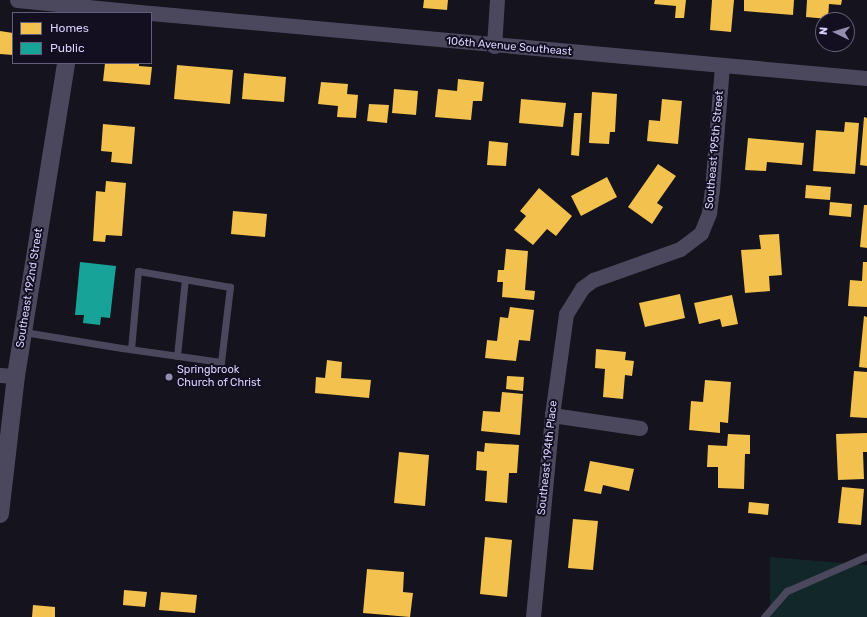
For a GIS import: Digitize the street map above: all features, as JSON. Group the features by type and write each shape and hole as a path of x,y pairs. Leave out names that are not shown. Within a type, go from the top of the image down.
{"street":[{"name":"106th Avenue Southeast","path":"17,0 139,12"},
{"path":"494,46 497,0"},
{"name":"106th Avenue Southeast","path":"152,13 494,46 867,78"},
{"name":"Southeast 192nd Street","path":"0,514 8,376 23,332 66,64"},
{"name":"Southeast 195th Street","path":"572,302 593,280 680,249 701,233 710,213 722,66"},
{"name":"Southeast 194th Place","path":"532,617 552,415 566,314 572,302"},
{"path":"552,415 640,428"}],"lane":[{"path":"23,332 131,349 177,356 221,362 230,287 138,271 131,349"},
{"path":"177,356 185,279"},
{"path":"764,617 787,591 867,556"}],"green space":[{"path":"770,557 867,565 867,617 770,617"}],"building: Homes":[{"path":"424,0 448,0 447,10 423,8"},
{"path":"655,0 686,0 684,18 675,18 676,6 654,4"},
{"path":"712,0 734,0 731,32 710,30"},
{"path":"744,0 794,0 793,15 744,11"},
{"path":"807,0 842,0 841,5 829,4 828,12 815,12 815,18 806,17"},
{"path":"0,31 12,33 12,55 0,54"},
{"path":"105,64 139,64 139,66 152,67 150,85 103,81"},
{"path":"177,65 233,70 230,104 174,99"},
{"path":"244,73 286,77 284,102 242,99"},
{"path":"458,79 484,82 482,101 473,101 471,120 435,117 438,89 457,91"},
{"path":"321,82 348,84 347,94 358,95 356,118 337,117 338,106 318,104"},
{"path":"394,89 418,91 416,115 392,113"},
{"path":"592,92 617,94 615,132 610,132 609,144 589,143"},
{"path":"521,99 566,103 563,127 519,123"},
{"path":"662,99 682,101 678,144 647,141 649,120 660,121"},
{"path":"369,104 389,105 387,123 367,121"},
{"path":"574,113 582,113 579,156 571,155"},
{"path":"864,117 867,118 867,166 860,165"},
{"path":"845,122 859,123 855,174 813,171 816,130 844,132"},
{"path":"103,124 135,127 132,164 111,162 112,152 101,151"},
{"path":"748,138 804,143 802,165 767,162 766,171 745,170"},
{"path":"489,141 508,143 506,166 487,165"},
{"path":"658,164 676,176 657,203 663,207 652,224 628,207"},
{"path":"607,177 617,197 581,216 571,196"},
{"path":"106,181 126,183 122,236 106,235 105,242 93,241 96,191 105,192"},
{"path":"806,185 831,187 830,200 805,198"},
{"path":"539,188 572,216 556,236 547,229 533,245 514,230 526,216 520,211"},
{"path":"830,202 852,204 851,217 829,215"},
{"path":"864,205 867,205 867,248 860,247"},
{"path":"233,211 267,214 265,237 231,234"},
{"path":"779,234 782,275 769,276 770,291 745,293 741,250 761,249 759,235"},
{"path":"506,249 528,251 525,290 535,291 534,300 502,297 503,282 497,282 498,270 504,270"},
{"path":"863,262 867,262 867,307 848,306 850,280 862,281"},
{"path":"680,294 685,318 645,327 639,303"},
{"path":"732,295 738,324 722,327 720,319 699,324 694,303"},
{"path":"510,307 534,310 530,341 519,340 516,361 485,358 487,340 497,341 500,317 508,318"},
{"path":"864,316 867,317 867,368 859,367"},
{"path":"596,349 626,352 625,360 634,361 632,376 625,375 623,399 603,397 605,369 595,368"},
{"path":"327,360 342,362 341,378 371,380 369,398 315,393 316,377 325,378"},
{"path":"854,371 867,372 867,418 850,417"},
{"path":"507,376 524,377 523,391 506,389"},
{"path":"705,380 731,382 728,423 720,422 720,433 689,430 691,401 703,402"},
{"path":"502,392 523,394 520,435 481,431 483,411 500,412"},
{"path":"867,433 867,452 863,452 864,479 838,480 836,434"},
{"path":"728,434 750,435 750,454 745,454 744,489 718,488 718,467 707,467 708,445 727,446"},
{"path":"485,443 519,445 517,473 509,473 507,503 485,501 487,471 476,470 477,451 484,452"},
{"path":"399,452 429,455 425,506 394,503"},
{"path":"590,461 634,469 629,491 603,485 601,494 584,491"},
{"path":"842,487 864,489 861,525 838,523"},
{"path":"749,502 769,504 768,515 748,513"},
{"path":"573,519 598,521 593,570 568,568"},
{"path":"485,537 512,540 507,597 480,594"},
{"path":"367,569 404,572 403,592 413,593 410,617 363,613"},
{"path":"124,590 147,592 145,607 123,605"},
{"path":"161,592 197,595 195,613 159,610"},
{"path":"33,605 55,607 55,617 32,617"}],"building: Public":[{"path":"80,262 116,266 110,318 101,317 100,325 83,323 84,315 75,315"}],"place":[{"name":"Springbrook Church of Christ","path":"169,377"}]}
